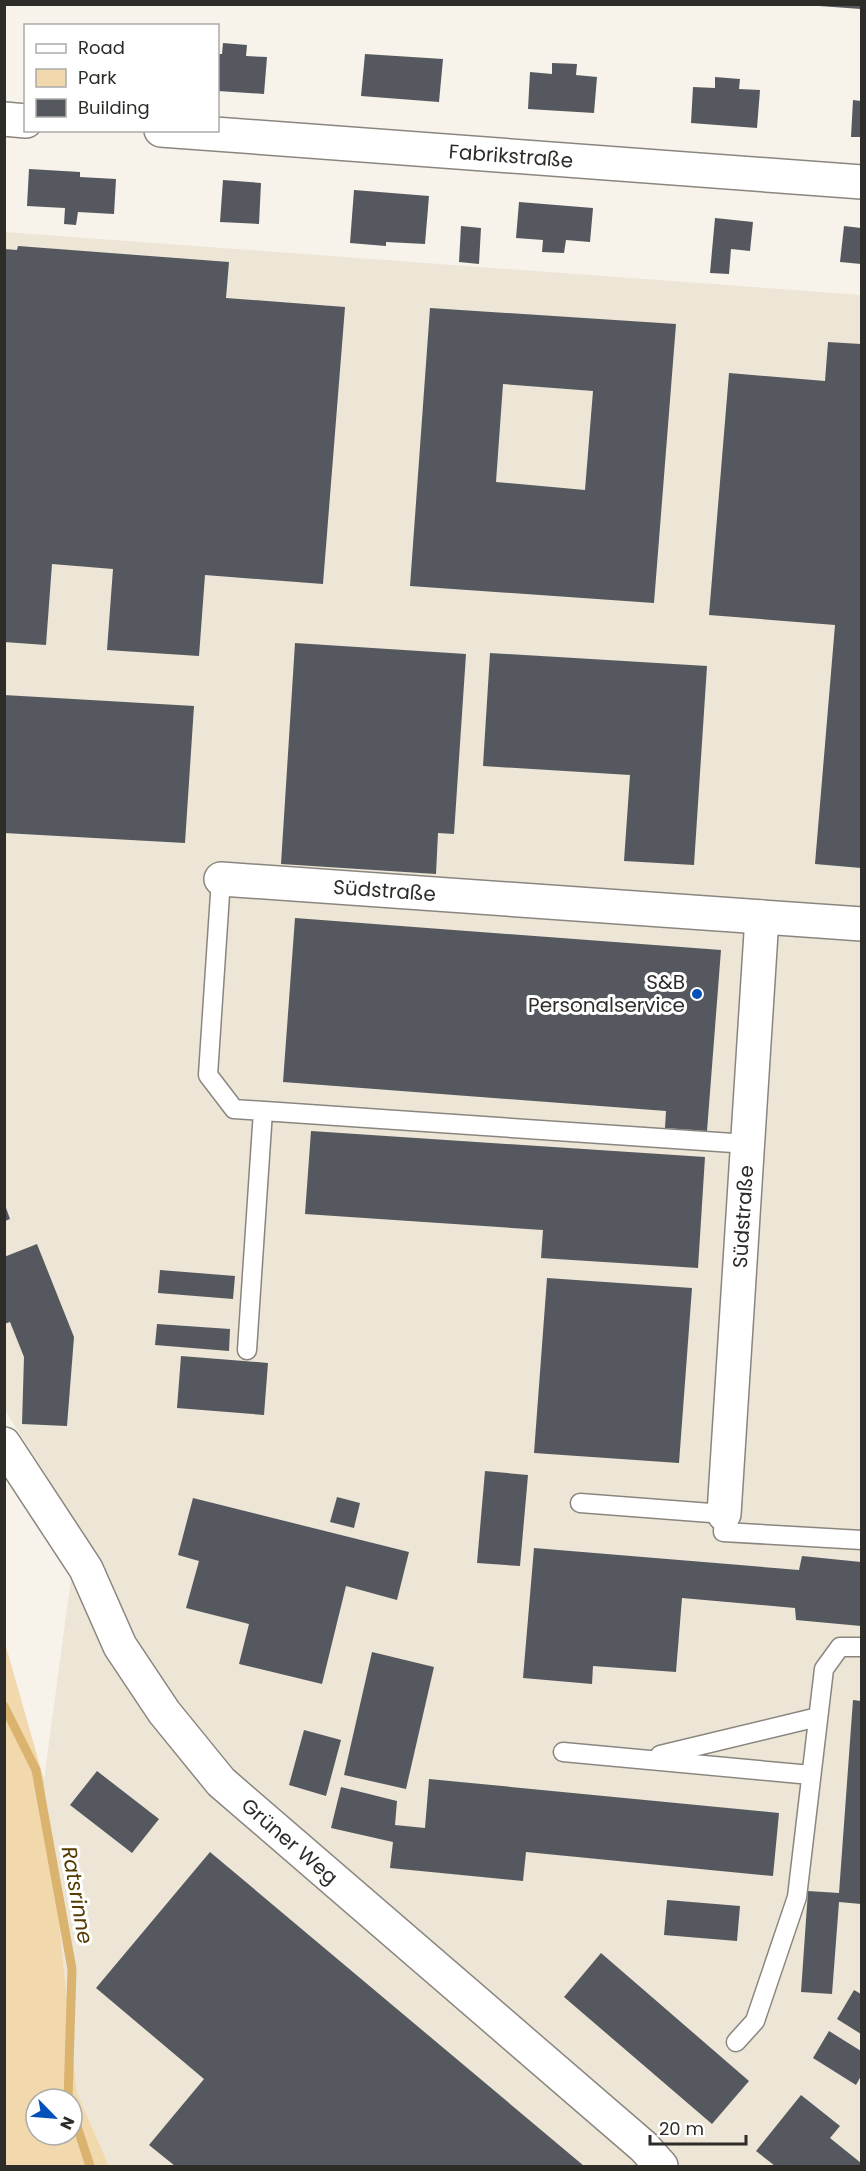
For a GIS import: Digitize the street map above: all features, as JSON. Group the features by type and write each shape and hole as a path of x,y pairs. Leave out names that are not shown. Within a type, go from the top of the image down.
{"street":[{"path":"4,119 24,120"},
{"name":"Fabrikstraße","path":"188,132 861,182"},
{"name":"Südstraße","path":"221,879 861,924"},
{"name":"Südstraße","path":"724,1514 762,917"},
{"name":"Grüner Weg","path":"4,1444 86,1569 120,1646 164,1712 221,1782 644,2147 661,2166"}],"lane":[{"path":"221,879 208,1075 234,1109 748,1144"},
{"path":"247,1350 263,1111"},
{"path":"580,1503 724,1514 723,1532 861,1540"},
{"path":"736,2042 755,2021 797,1897 824,1669 840,1647 861,1647"},
{"path":"646,1759 818,1717"},
{"path":"563,1752 811,1775"}],"shaded area":[{"path":"5,232 861,295 861,2166 109,2166 84,2109 84,2087 76,2087 44,1780 78,1526 5,1410"}],"green space":[{"path":"5,1643 44,1780 76,2087 24,2087 24,2147 84,2147 84,2109 109,2166 5,2166"}],"building":[{"path":"819,4 861,4 861,9 819,6"},
{"path":"223,43 247,45 246,56 267,57 264,94 219,91 219,54 222,54"},
{"path":"365,54 443,59 439,102 361,96"},
{"path":"552,63 577,64 576,75 597,77 594,113 528,109 530,72 552,74"},
{"path":"715,77 740,79 739,89 760,90 757,128 691,123 693,87 715,88"},
{"path":"853,100 861,101 861,137 851,137"},
{"path":"29,169 80,172 80,177 116,179 114,214 78,212 76,225 64,224 65,208 27,206"},
{"path":"223,180 261,183 259,224 220,222"},
{"path":"354,190 429,196 425,244 386,242 386,246 350,243"},
{"path":"519,202 593,208 590,242 566,240 564,253 542,252 543,240 516,238"},
{"path":"715,218 753,222 750,251 731,249 729,274 710,273"},
{"path":"461,226 481,228 479,264 459,262"},
{"path":"844,226 861,228 861,264 840,262"},
{"path":"18,246 229,262 226,298 345,307 323,584 205,575 199,656 107,650 113,569 52,564 46,645 4,642 4,249 17,250"},
{"path":"430,308 676,324 654,603 410,586","holes":["503,384 593,391 585,490 496,482"]},
{"path":"828,342 861,344 861,868 815,864 835,625 709,615 729,373 825,381"},
{"path":"295,643 466,654 454,834 438,833 436,874 281,864"},
{"path":"490,653 707,666 694,865 624,861 630,775 483,766"},
{"path":"4,695 194,706 185,843 4,833"},
{"path":"295,918 721,950 707,1131 665,1128 666,1111 283,1082"},
{"path":"311,1131 705,1157 698,1268 541,1258 543,1230 305,1214"},
{"path":"5,1205 10,1219 5,1221"},
{"path":"37,1244 74,1337 67,1426 22,1424 24,1357 10,1322 4,1324 4,1257"},
{"path":"160,1270 235,1276 233,1299 158,1293"},
{"path":"547,1278 692,1288 679,1463 534,1453"},
{"path":"157,1324 230,1329 229,1351 155,1345"},
{"path":"181,1356 268,1363 264,1415 177,1408"},
{"path":"485,1471 528,1475 520,1566 477,1563"},
{"path":"337,1497 360,1503 354,1528 330,1522"},
{"path":"193,1498 409,1552 397,1600 346,1586 322,1684 239,1664 249,1624 186,1608 199,1561 178,1555"},
{"path":"534,1548 799,1570 802,1556 861,1562 861,1626 796,1620 795,1608 682,1598 676,1672 593,1666 592,1684 523,1678"},
{"path":"372,1652 434,1667 406,1789 344,1775"},
{"path":"853,1700 861,1701 861,1904 839,1902 832,1994 801,1992 808,1891 839,1893"},
{"path":"304,1730 341,1740 326,1796 289,1785"},
{"path":"97,1771 159,1819 132,1853 70,1805"},
{"path":"429,1779 779,1813 773,1876 526,1852 523,1881 390,1868 393,1842 331,1828 341,1787 397,1801 395,1825 425,1828"},
{"path":"210,1852 584,2166 175,2166 149,2145 204,2079 96,1988"},
{"path":"667,1900 740,1906 737,1941 664,1935"},
{"path":"601,1953 749,2081 712,2124 564,1997"},
{"path":"854,1990 861,1994 861,2034 837,2019"},
{"path":"829,2031 861,2051 861,2076 856,2085 813,2058"},
{"path":"801,2095 840,2126 830,2138 861,2163 861,2166 775,2166 756,2151"}],"waterway":[{"name":"Ratsrinne","path":"4,1706 36,1770 72,1969 68,2087"},
{"name":"Ratsrinne","path":"84,2147 90,2166"}],"place":[{"name":"S&B Personalservice","path":"697,994"}]}
